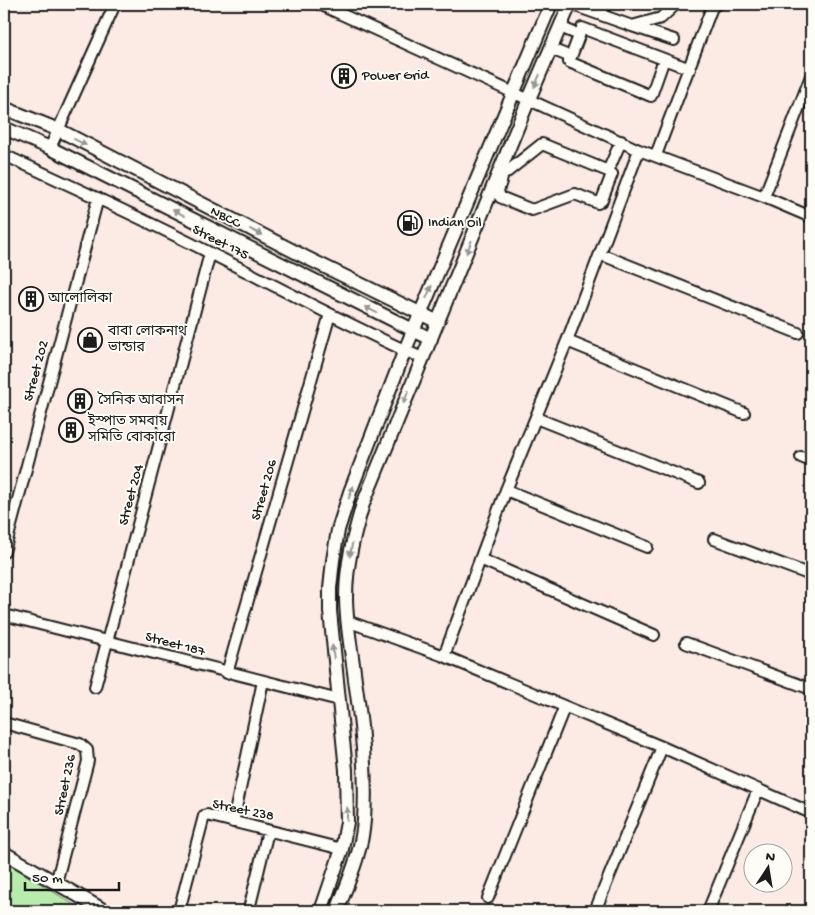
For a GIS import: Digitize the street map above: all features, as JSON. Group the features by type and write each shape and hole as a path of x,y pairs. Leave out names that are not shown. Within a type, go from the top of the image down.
{"street":[{"path":"318,4 639,150 764,197 811,217"},
{"path":"321,911 342,849 347,822 348,793 330,611 331,578 338,530 350,492 405,350 551,4"},
{"path":"337,911 358,854 364,821 364,764 356,682 347,622 346,595 350,554 363,504 529,99 570,4 674,40"},
{"path":"597,13 607,4"},
{"path":"632,26 661,18 676,4"},
{"path":"656,155 712,7 717,4"},
{"path":"50,148 112,5"},
{"path":"560,27 579,35"},
{"path":"664,59 651,96 569,62 582,28 664,59 690,69"},
{"path":"551,49 571,57"},
{"path":"764,197 811,76"},
{"path":"4,108 59,130 246,227 438,322"},
{"name":"NBCC","path":"4,128 50,148 431,339"},
{"path":"608,171 621,141"},
{"path":"542,144 608,171 612,174 602,200 598,203 575,194 532,210 500,197 498,191 503,175 542,144"},
{"path":"444,656 506,490 536,418 639,150"},
{"name":"Street 175","path":"4,155 98,198 422,358"},
{"name":"Street 202","path":"4,552 98,198"},
{"name":"Street 204","path":"96,687 210,253"},
{"path":"600,254 798,334"},
{"name":"Street 206","path":"227,673 330,314"},
{"path":"566,341 744,413"},
{"path":"536,418 699,483"},
{"path":"506,490 647,547"},
{"path":"714,539 811,575"},
{"path":"480,559 654,635"},
{"name":"Street 187","path":"4,614 227,673 339,700"},
{"path":"347,622 444,656 564,708 662,747 811,813"},
{"path":"686,643 811,689"},
{"path":"233,822 263,681"},
{"path":"488,898 564,708"},
{"name":"Street 236","path":"4,722 80,744 87,750 88,761 56,883"},
{"path":"595,911 662,747"},
{"path":"708,911 758,790"},
{"name":"Street 238","path":"179,911 204,816 207,815 342,849"},
{"path":"250,905 268,830"},
{"path":"4,853 106,911"}],"green space":[{"path":"4,861 84,911 4,911"}],"place":[{"name":"Power Grid","path":"344,76"},
{"name":"Indian Oil","path":"410,223"},
{"name":"আলোলিকা","path":"31,299"},
{"name":"বাবা লোকনাথ ভান্ডার","path":"90,340"},
{"name":"সৈনিক আবাসন","path":"80,401"},
{"name":"ইস্পাত সমবায় সমিতি বোকারো","path":"71,430"}]}
